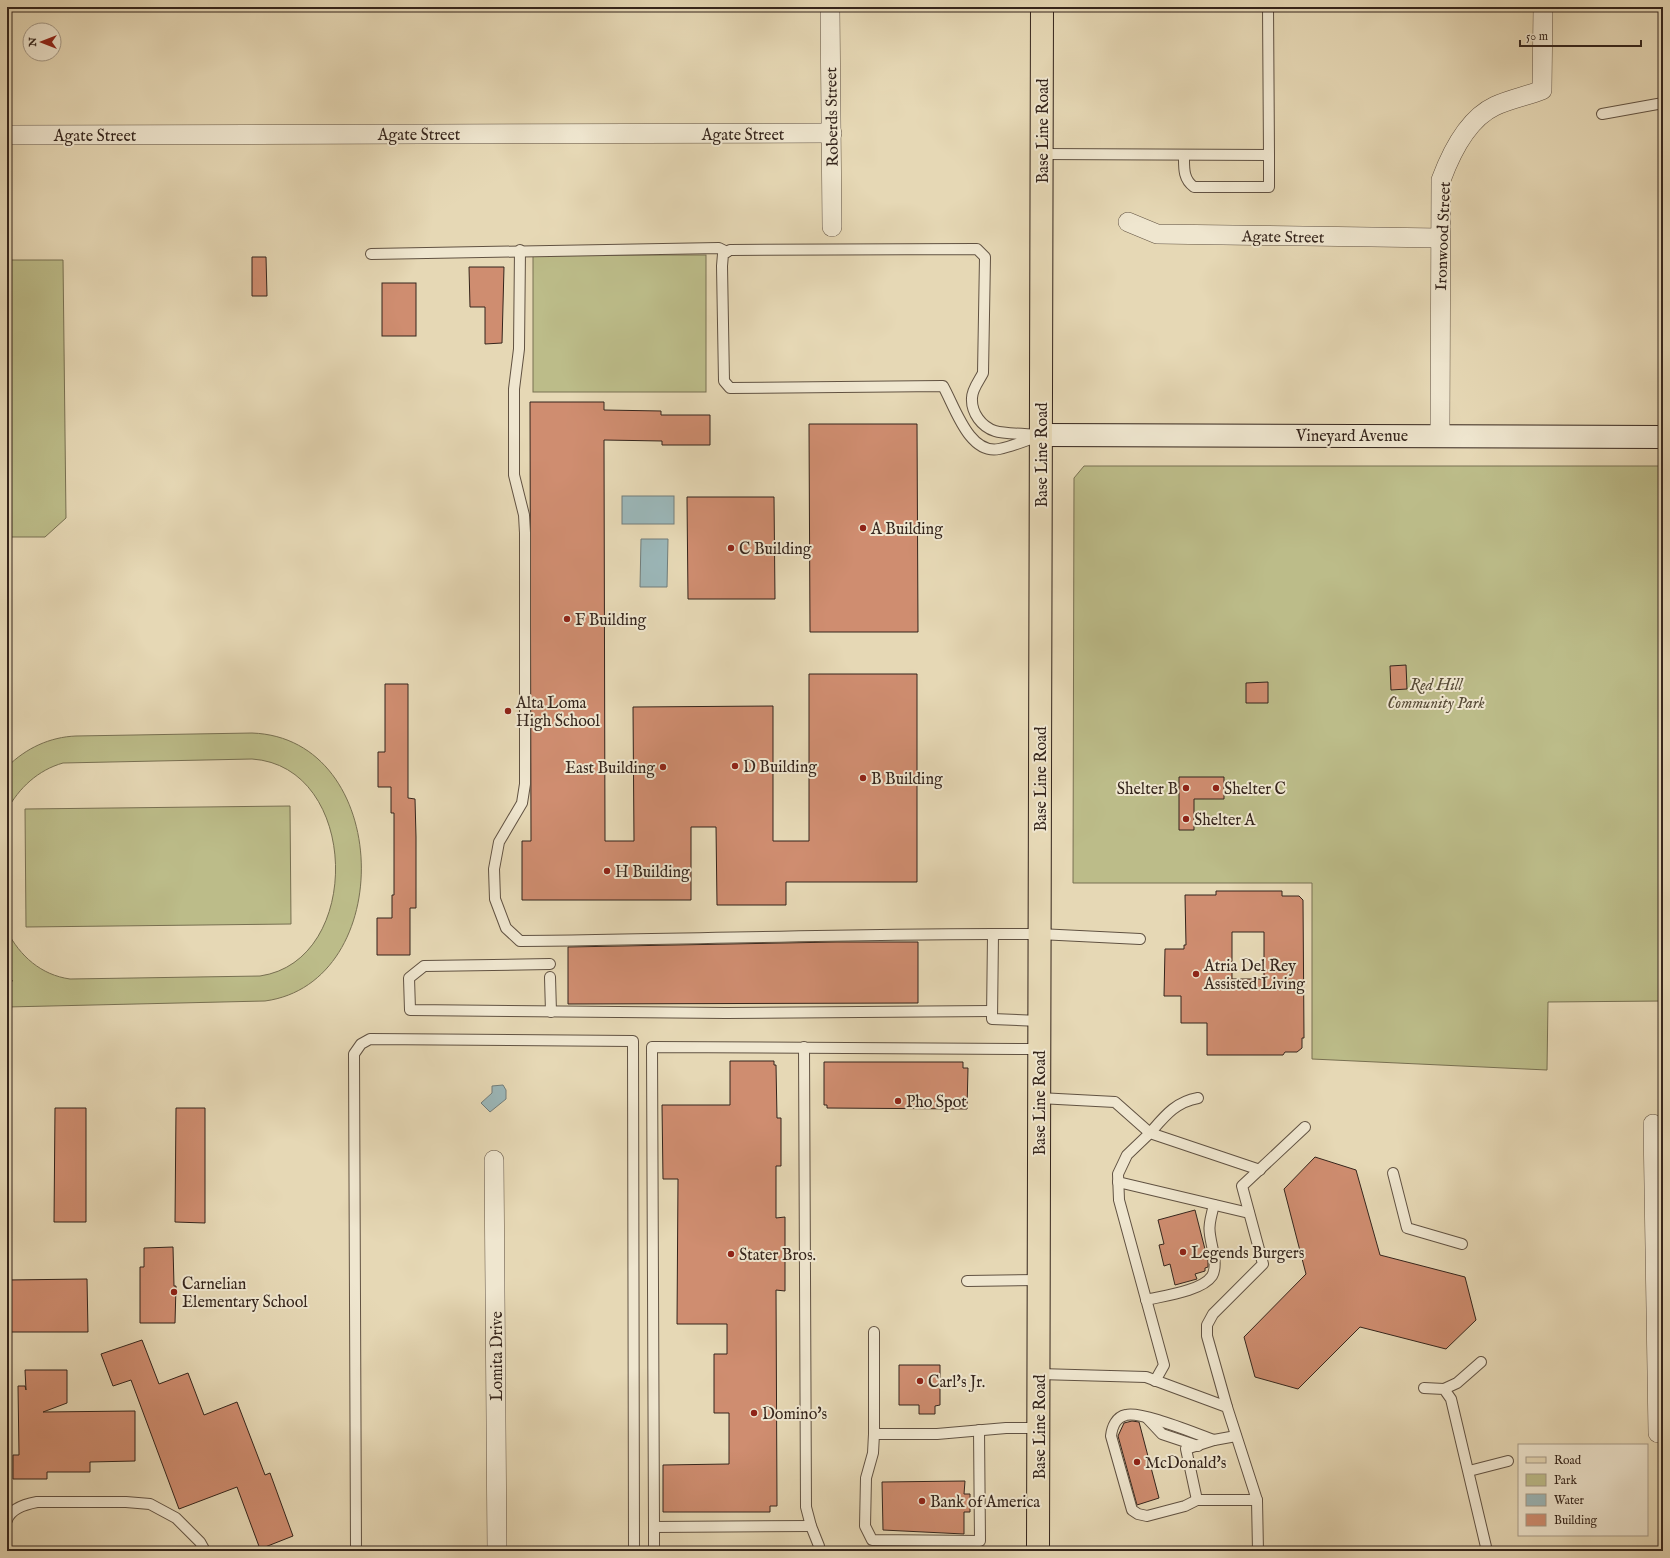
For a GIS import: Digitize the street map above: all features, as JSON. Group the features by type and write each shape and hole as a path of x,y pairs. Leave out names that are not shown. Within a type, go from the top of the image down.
{"main road":[{"name":"Base Line Road","path":"1038,1551 1042,7"}],"street":[{"name":"Roberds Street","path":"830,7 832,227"},
{"name":"Ironwood Street","path":"1440,435 1441,180 1450,157 1463,135 1478,119 1494,106 1542,90 1543,7"},
{"name":"Agate Street","path":"7,135 832,133"},
{"name":"Agate Street","path":"1128,222 1157,234 1440,238"},
{"name":"Vineyard Avenue","path":"1041,435 1440,435 1663,437"},
{"path":"1653,1124 1660,1433"},
{"name":"Lomita Drive","path":"494,1160 497,1551"}],"lane":[{"path":"1184,155 1184,170 1187,182 1194,187 1269,187 1268,7"},
{"path":"1602,114 1663,103"},
{"path":"1042,154 1269,155"},
{"path":"371,254 520,250 718,248 727,252"},
{"path":"977,249 986,257 983,373 972,398 974,413 983,426 996,432 1041,435 998,449 984,448 971,437 962,425 953,403 943,386 730,388 724,381 723,254 738,250 977,249"},
{"path":"520,250 519,349 514,389 514,475 524,515 525,533 525,784 522,803 499,842 494,869 495,899 506,928 520,941 894,934 1039,934 1140,939"},
{"path":"993,934 992,1019 1040,1021"},
{"path":"550,964 424,966 409,978 410,1010 551,1012 992,1011"},
{"path":"550,977 551,1012"},
{"path":"356,1551 354,1054 361,1044 370,1039 633,1041 634,1551"},
{"path":"654,1551 652,1047 1040,1049"},
{"path":"804,1047 806,1507 811,1526 819,1546 819,1551"},
{"path":"1040,1098 1115,1102 1150,1133 1260,1170"},
{"path":"1155,1381 1164,1365 1119,1200 1118,1174 1127,1155 1173,1109 1184,1100 1198,1098"},
{"path":"1258,1551 1257,1500 1206,1336 1207,1324 1213,1314 1263,1264 1242,1186 1305,1127"},
{"path":"1393,1173 1407,1228 1462,1244"},
{"path":"1118,1182 1249,1213"},
{"path":"1146,1300 1190,1290 1203,1284 1212,1276 1215,1267 1214,1256 1208,1233 1214,1205"},
{"path":"967,1281 1039,1280"},
{"path":"874,1332 874,1434 873,1453 866,1478 865,1526 872,1540 980,1541 979,1430"},
{"path":"1424,1388 1444,1389 1457,1383 1481,1362"},
{"path":"1039,1374 1146,1377 1227,1407"},
{"path":"1444,1389 1451,1399 1487,1551"},
{"path":"1214,1440 1146,1417 1134,1414 1125,1415 1112,1427 1111,1436 1132,1510 1138,1514 1147,1516 1185,1506 1197,1500 1257,1500"},
{"path":"1146,1417 1162,1434 1198,1446"},
{"path":"874,1434 937,1434 979,1430 1038,1428"},
{"path":"1197,1500 1186,1449 1214,1440 1236,1436"},
{"path":"1469,1471 1508,1462"},
{"path":"7,1520 8,1516 22,1505 37,1502 126,1502 150,1504 176,1518 200,1542 205,1551"},
{"path":"654,1527 811,1526"}],"green space":[{"path":"533,255 706,255 706,392 533,392"},
{"path":"7,260 63,260 66,518 45,537 7,537"},
{"name":"Red Hill Community Park","path":"1084,466 1663,466 1663,1001 1548,1002 1547,1070 1312,1059 1312,883 1073,883 1074,478"},
{"path":"252,733 298,745 332,774 353,815 361,862 357,910 339,952 308,985 265,1001 7,1007 7,981 13,981 7,975 7,931 18,948 32,963 50,973 70,979 260,976 294,963 318,937 332,903 336,864 329,827 313,794 288,770 252,759 63,763 37,775 17,794 7,810 7,767 22,754 48,741 76,736"},
{"path":"290,806 291,924 26,927 25,809"}],"water":[{"path":"622,496 674,496 674,524 622,524"},
{"path":"641,539 668,539 667,587 640,587"},
{"path":"503,1085 506,1090 506,1099 490,1112 481,1103 492,1093 492,1086"}],"building":[{"path":"252,257 266,257 267,296 252,296"},
{"path":"469,267 504,267 502,343 485,344 485,307 470,307"},
{"path":"382,283 416,283 416,336 382,336"},
{"path":"530,402 604,402 604,410 661,411 661,415 710,415 710,445 662,445 662,441 604,440 605,841 634,841 633,707 773,706 773,841 809,841 809,674 917,674 917,882 786,882 786,905 717,905 716,827 691,827 691,900 522,900 522,841 531,841"},
{"name":"A Building","path":"809,424 917,424 918,632 810,632"},
{"name":"C Building","path":"687,497 774,497 775,599 688,599"},
{"path":"1406,665 1407,689 1391,690 1390,666"},
{"path":"1268,682 1268,703 1246,703 1246,683"},
{"path":"385,684 408,684 408,798 415,799 416,837 416,908 410,908 410,955 377,955 377,918 392,918 392,895 394,895 394,813 391,813 391,787 378,787 378,752 385,752"},
{"path":"1179,777 1224,777 1224,799 1194,799 1194,830 1179,830"},
{"name":"Atria Del Rey Assisted Living","path":"1216,891 1282,891 1282,896 1299,896 1303,900 1304,1038 1302,1038 1302,1048 1297,1052 1285,1052 1283,1055 1207,1055 1207,1023 1181,1023 1181,996 1164,996 1165,949 1184,949 1184,945 1186,945 1185,895 1216,895","holes":["1232,932 1264,932 1264,979 1232,979"]},
{"path":"918,942 918,1003 568,1004 568,947"},
{"path":"730,1061 774,1061 774,1065 776,1065 777,1118 781,1118 781,1166 776,1166 776,1218 785,1217 785,1291 776,1290 777,1506 770,1506 770,1512 663,1512 663,1465 729,1464 729,1413 714,1413 714,1354 727,1354 727,1324 677,1324 678,1179 663,1179 662,1105 730,1105"},
{"path":"824,1062 963,1062 963,1068 968,1068 967,1109 827,1108 827,1105 824,1105"},
{"path":"55,1108 86,1108 86,1222 54,1222"},
{"path":"176,1108 205,1108 205,1223 175,1222"},
{"path":"1315,1157 1356,1170 1380,1255 1465,1277 1476,1320 1446,1349 1360,1327 1298,1389 1255,1377 1244,1337 1306,1274 1284,1189"},
{"name":"Legends Burgers","path":"1195,1210 1208,1261 1208,1267 1205,1268 1205,1271 1195,1274 1197,1279 1175,1285 1170,1264 1164,1266 1159,1245 1164,1244 1158,1220"},
{"path":"173,1247 174,1286 176,1286 175,1323 140,1323 140,1267 144,1267 144,1248"},
{"path":"87,1279 88,1332 7,1332 7,1280"},
{"path":"142,1340 159,1384 188,1373 204,1415 237,1402 265,1475 270,1473 293,1536 260,1549 237,1487 179,1509 131,1380 113,1386 101,1354"},
{"path":"899,1365 940,1365 940,1405 935,1406 935,1414 919,1414 919,1405 899,1405"},
{"path":"25,1370 67,1370 67,1403 43,1412 135,1411 135,1461 90,1462 90,1472 47,1472 47,1479 13,1479 13,1455 19,1455 18,1386 25,1386 26,1390"},
{"name":"McDonald's","path":"1132,1421 1139,1422 1159,1498 1137,1505 1118,1436 1124,1423"},
{"path":"965,1481 964,1494 970,1494 970,1512 964,1512 964,1534 883,1530 882,1482"},
{"path":"942,1547 963,1547 963,1551 942,1550"}],"place":[{"name":"A Building","path":"863,528"},
{"name":"C Building","path":"731,548"},
{"name":"F Building","path":"567,619"},
{"name":"Alta Loma High School","path":"508,711"},
{"name":"D Building","path":"735,766"},
{"name":"East Building","path":"663,767"},
{"name":"B Building","path":"863,778"},
{"name":"Shelter B","path":"1186,788"},
{"name":"Shelter C","path":"1216,788"},
{"name":"Shelter A","path":"1186,819"},
{"name":"H Building","path":"607,871"},
{"name":"Atria Del Rey Assisted Living","path":"1196,974"},
{"name":"Pho Spot","path":"898,1101"},
{"name":"Legends Burgers","path":"1183,1252"},
{"name":"Stater Bros.","path":"731,1254"},
{"name":"Carnelian Elementary School","path":"174,1292"},
{"name":"Carl's Jr.","path":"920,1381"},
{"name":"Domino's","path":"754,1413"},
{"name":"McDonald's","path":"1137,1462"},
{"name":"Bank of America","path":"922,1501"}]}
